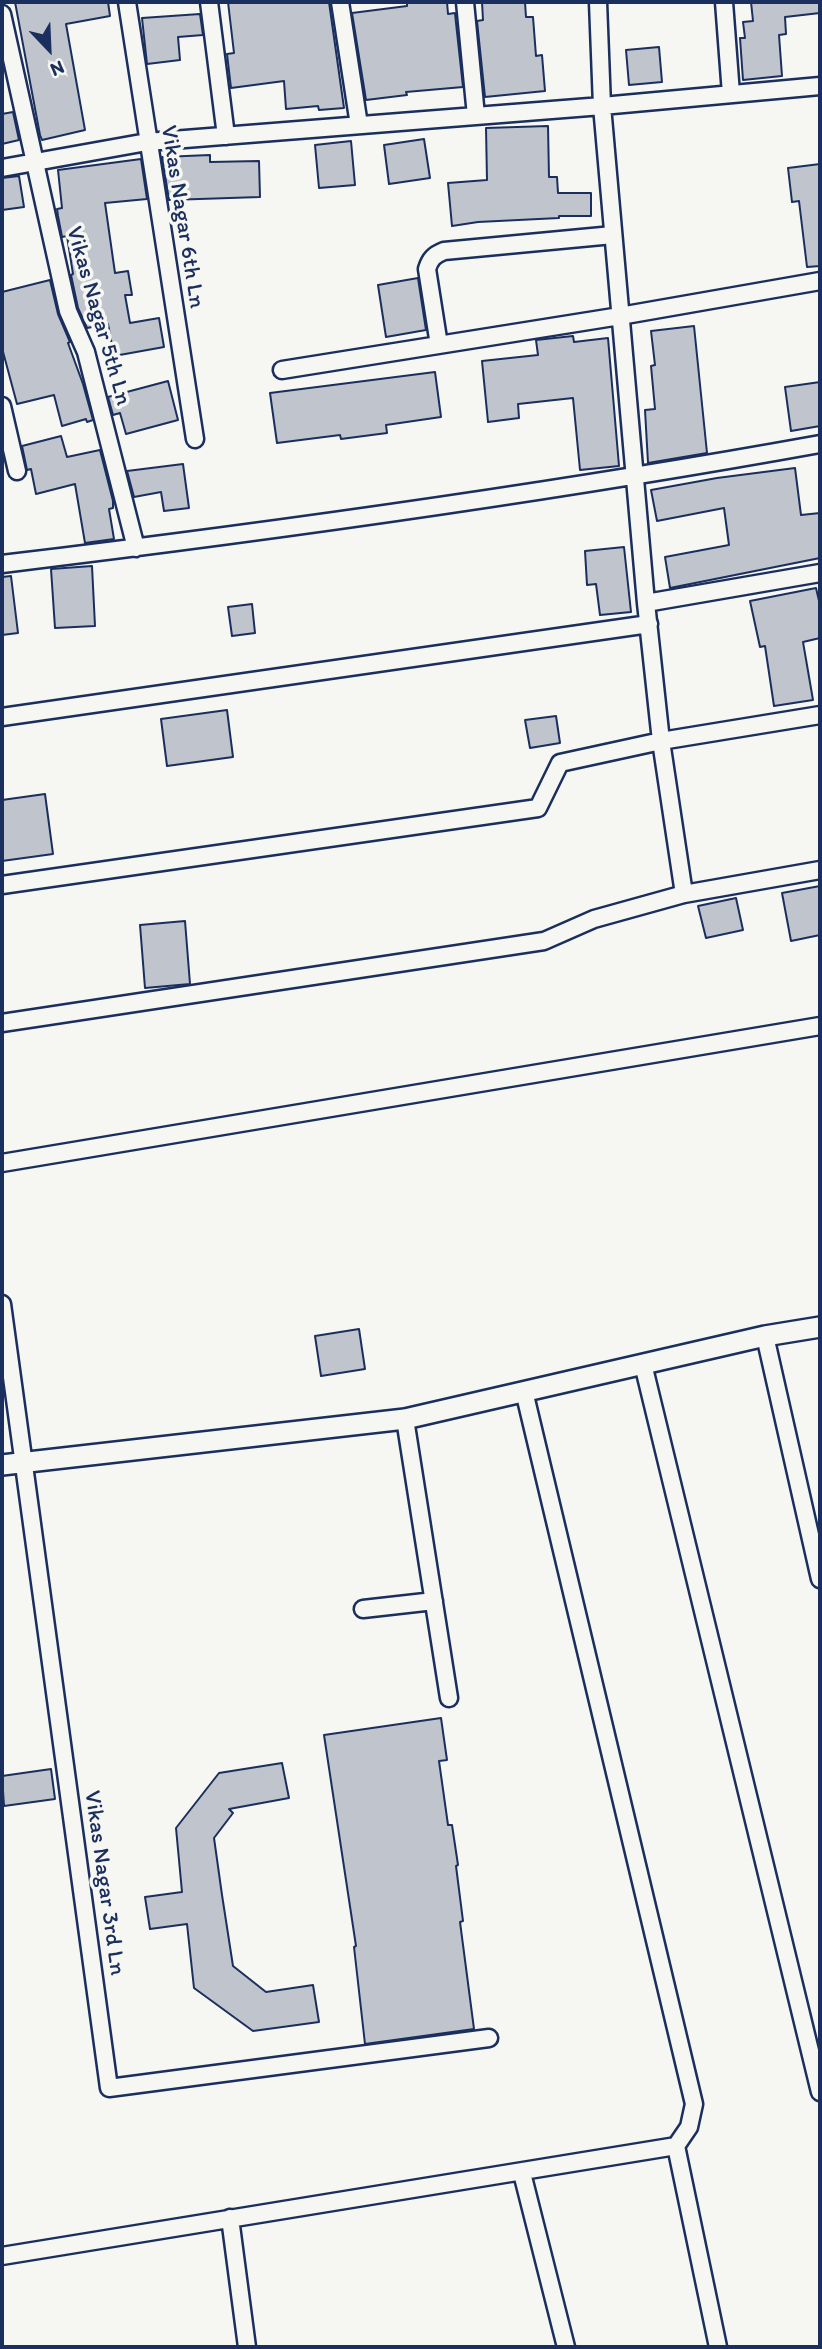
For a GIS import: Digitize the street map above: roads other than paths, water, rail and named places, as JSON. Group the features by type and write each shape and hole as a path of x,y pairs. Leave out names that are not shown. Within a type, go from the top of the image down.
{"street":[{"name":"Vikas Nagar 6th Ln","path":"127,2 195,439"},
{"path":"209,2 226,136"},
{"path":"340,2 359,125"},
{"path":"466,2 476,116"},
{"path":"598,2 602,106 646,604 684,894"},
{"path":"724,2 731,94"},
{"name":"Vikas Nagar 5th Ln","path":"2,14 68,311 86,352 136,548"},
{"path":"2,168 147,142 820,86"},
{"path":"439,345 427,270 429,261 435,255 444,251 613,235"},
{"path":"282,370 820,281"},
{"path":"2,406 17,471"},
{"path":"2,564 136,548 635,477 820,444"},
{"path":"646,604 820,573"},
{"path":"2,717 649,624"},
{"path":"2,885 538,808 560,763 662,741 820,715"},
{"path":"2,1023 544,941 594,919 684,894 820,870"},
{"path":"2,1163 820,1026"},
{"name":"Vikas Nagar 3rd Ln","path":"2,1304 109,2088 489,2038"},
{"path":"2,1465 405,1419 765,1336 820,1327"},
{"path":"765,1336 820,1579"},
{"path":"643,1364 820,2092"},
{"path":"2,2256 676,2146 689,2127 694,2104 524,1391"},
{"path":"405,1419 449,1698"},
{"path":"363,1609 434,1601"},
{"path":"676,2146 718,2347"},
{"path":"522,2173 566,2347"},
{"path":"230,2218 247,2347"}]}
